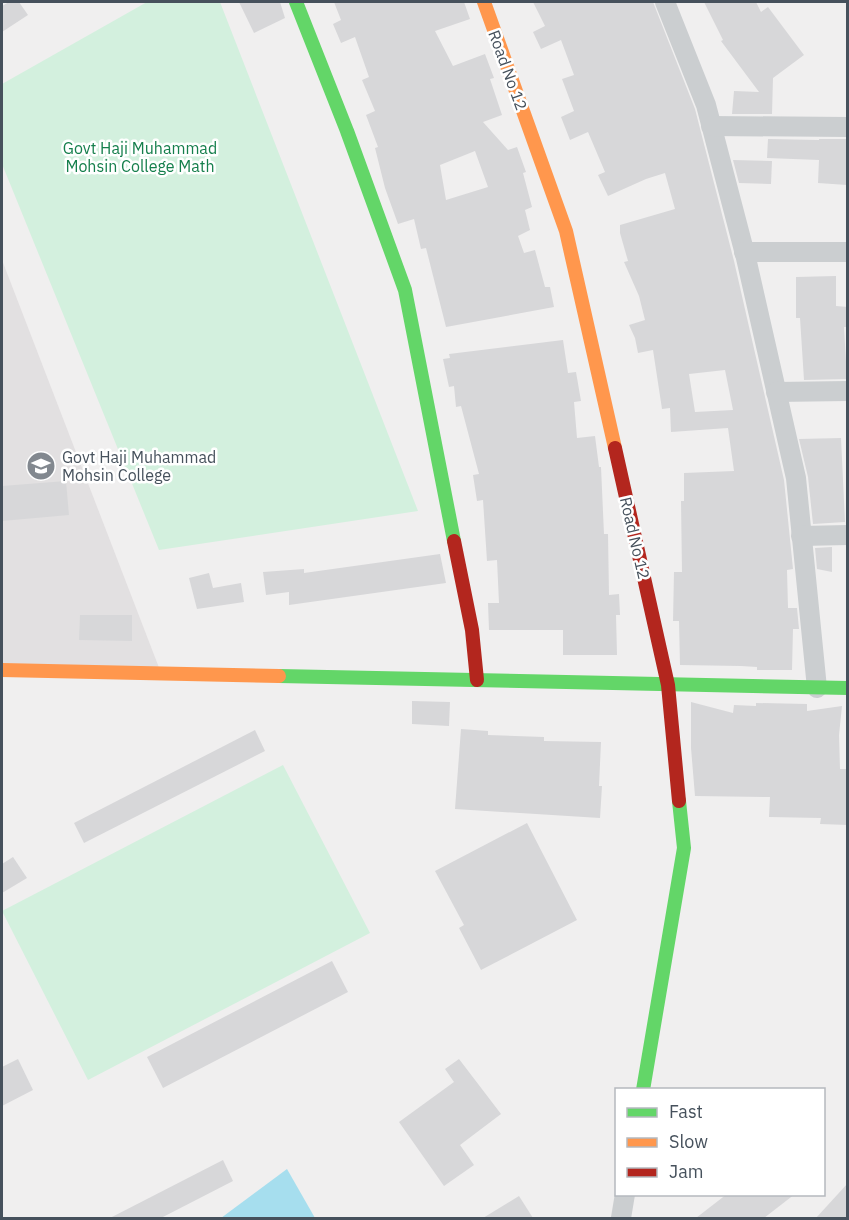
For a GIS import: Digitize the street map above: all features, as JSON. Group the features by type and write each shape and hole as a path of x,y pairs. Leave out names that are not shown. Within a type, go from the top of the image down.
{"street":[{"path":"296,2 405,290 472,630 477,680"},
{"name":"Road No 12","path":"483,2 566,231 668,685 684,848 643,1088"},
{"path":"665,2 706,105 744,252 796,478 817,688"},
{"path":"711,126 848,128"},
{"path":"744,252 848,252"},
{"path":"776,392 848,391"},
{"path":"801,536 848,535"},
{"path":"2,670 848,688"},
{"path":"621,1218 625,1196"}],"shaded area":[{"name":"Govt Haji Muhammad Mohsin College","path":"2,260 163,678 2,673"}],"green space":[{"name":"Govt Haji Muhammad Mohsin College Math","path":"147,2 220,2 418,511 159,550 2,164 2,84"},
{"path":"283,765 370,933 88,1080 2,911"}],"water":[{"path":"287,1169 315,1218 221,1218"}],"building":[{"path":"9,2 19,2 28,15 2,32 2,6"},
{"path":"239,2 280,2 285,18 254,33"},
{"path":"334,2 464,2 470,19 435,31 453,66 485,54 494,78 490,79 502,115 483,122 508,150 517,147 526,172 523,173 532,207 525,210 530,230 518,236 524,253 535,250 545,287 550,287 554,307 446,327 426,248 421,249 414,219 398,224 385,188 375,148 378,147 366,115 375,111 362,80 369,77 355,37 341,43 333,24 341,20","holes":["475,151 488,187 446,200 440,165"]},
{"path":"533,2 653,2 695,109 734,261 784,480 793,569 787,570 788,608 797,608 799,629 793,629 792,670 680,665 679,621 673,621 674,572 682,572 681,501 684,501 684,473 734,471 728,428 671,432 670,408 662,409 653,350 638,353 629,325 645,320 639,296 624,262 628,261 620,233 620,225 675,209 665,173 608,196 598,175 605,172 588,132 570,140 561,117 574,111 562,79 574,75 561,40 541,49 533,32 545,26","holes":["725,370 733,410 695,412 689,374"]},
{"path":"704,2 756,2 761,12 768,7 804,55 773,78 772,114 732,114 734,91 759,92 721,41 723,40"},
{"path":"768,139 848,139 847,185 818,183 819,160 767,158"},
{"path":"733,160 772,161 771,184 739,183"},
{"path":"836,276 836,306 848,307 848,327 844,327 847,379 804,380 800,318 796,318 796,277"},
{"path":"563,340 568,373 576,372 581,401 574,402 577,438 595,436 599,467 601,467 604,534 608,534 609,595 619,594 620,615 616,615 617,655 563,655 563,630 489,630 488,603 499,603 497,560 487,561 483,500 477,501 473,475 479,474 461,406 456,407 454,386 449,387 443,359 450,358 449,354"},
{"path":"841,438 845,522 813,524 808,477 799,439"},
{"path":"66,481 69,515 2,521 2,486"},
{"path":"832,547 832,572 817,569 815,548"},
{"path":"440,554 446,583 289,605 289,592 266,595 263,572 304,569 304,573"},
{"path":"209,573 213,588 241,583 244,602 197,609 189,578"},
{"path":"80,615 132,615 132,641 79,640"},
{"path":"412,701 450,702 449,726 412,724"},
{"path":"691,702 733,713 734,705 756,706 756,703 807,704 807,711 842,706 839,735 840,769 848,769 848,825 820,824 821,818 769,817 770,797 695,796 691,748"},
{"path":"461,729 488,731 488,735 544,737 544,741 601,742 600,818 455,809"},
{"path":"255,730 265,751 84,843 74,823"},
{"path":"527,823 577,920 481,970 459,928 464,925 435,871"},
{"path":"13,857 27,878 2,893 2,864"},
{"path":"332,961 348,992 163,1088 147,1057"},
{"path":"18,1059 33,1090 2,1106 2,1067"},
{"path":"459,1059 501,1114 460,1145 474,1165 444,1186 399,1122 454,1082 445,1069"},
{"path":"223,1160 233,1181 161,1218 110,1218"},
{"path":"848,1183 848,1218 816,1218"},
{"path":"519,1196 533,1218 483,1218"},
{"path":"724,1196 792,1196 764,1218 696,1218"}],"traffic: fast":[{"path":"296,2 347,131 405,290 454,541"},
{"path":"279,676 848,688"},
{"path":"643,1088 684,848 679,801"}],"traffic: slow":[{"path":"484,2 566,231 615,448"},
{"path":"2,670 279,676"}],"traffic: jam":[{"path":"615,448 668,685 679,801"},
{"path":"454,541 472,630 477,680"}],"place":[{"name":"Govt Haji Muhammad Mohsin College","path":"41,466"}]}
